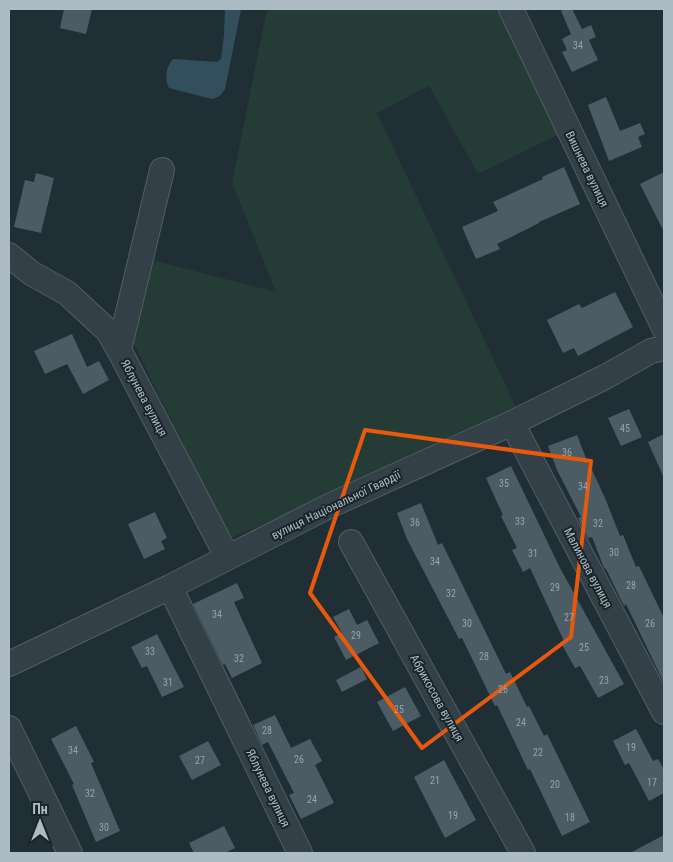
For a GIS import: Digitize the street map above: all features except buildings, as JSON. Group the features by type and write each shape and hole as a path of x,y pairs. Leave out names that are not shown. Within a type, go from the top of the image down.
{"street":[{"name":"Вишнева вулиця","path":"511,9 664,328"},
{"name":"Яблунева вулиця","path":"162,170 119,350 229,557"},
{"path":"9,255 31,273 67,293 108,331 119,350"},
{"name":"вулиця Національної Гвардії","path":"9,664 170,587 329,506 512,423 651,351 664,348"},
{"name":"Малинова вулиця","path":"512,423 664,712"},
{"name":"Абрикосова вулиця","path":"351,542 523,853"},
{"name":"Яблунева вулиця","path":"170,587 300,853"},
{"path":"9,728 70,853"}],"highlighted area":[{"path":"365,430 591,461 571,637 422,748 310,593"}],"green space":[{"path":"267,9 499,9 559,134 478,174 429,86 377,113 518,411 229,539 133,342 152,260 276,292 232,183"}],"water":[{"path":"225,9 241,9 225,89 220,96 212,99 169,88 167,73 173,59 217,62 221,59"}]}
